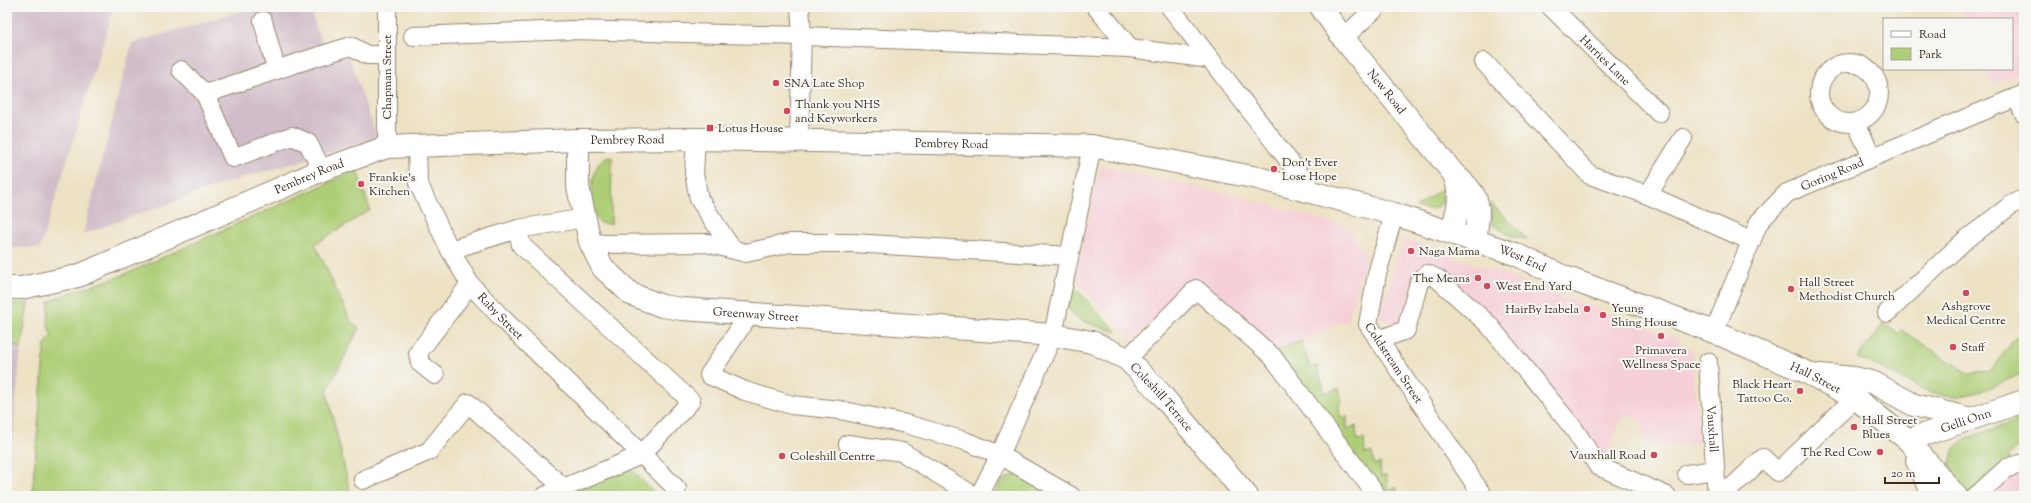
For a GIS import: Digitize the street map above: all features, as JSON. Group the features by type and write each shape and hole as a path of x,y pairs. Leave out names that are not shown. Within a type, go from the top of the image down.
{"main road":[{"name":"New Road","path":"1321,7 1343,38 1454,174 1471,188 1477,202 1478,214 1475,240"},
{"name":"Pembrey Road","path":"14,288 78,276 322,170 387,147 578,140 696,139 1092,146 1258,178"},
{"name":"Greenway Street","path":"578,140 578,186 590,242 604,268 631,294 662,306 682,309 1053,335"},
{"name":"New Road","path":"1451,233 1459,204 1459,190 1454,174"},
{"name":"West End","path":"1258,178 1394,214 1475,240 1515,254 1562,276 1714,332"},
{"name":"Hall Street","path":"1714,332 1808,373 1855,398 1908,440 1956,496"},
{"name":"Coleshill Terrace","path":"1053,335 1092,342 1127,359 1160,393 1247,496"},
{"path":"1808,373 1854,378 1874,383 1914,405 1971,419"},
{"name":"Gelli Onn","path":"1908,440 2024,401"},
{"name":"Hall Street","path":"1908,440 1934,496"}],"street":[{"name":"Chapman Street","path":"387,7 387,147"},
{"path":"799,140 802,36 800,7"},
{"path":"1096,7 1130,48"},
{"path":"1170,7 1313,192"},
{"path":"1343,38 1378,7"},
{"name":"Harries Lane","path":"1551,7 1659,113"},
{"path":"263,21 276,70"},
{"path":"413,36 573,30 802,36 1130,48 1210,59"},
{"path":"205,94 351,46 367,55 387,55"},
{"path":"1484,62 1590,175 1648,195 1751,241"},
{"path":"181,70 205,94 233,158 292,136 308,143 322,170"},
{"path":"2020,96 2024,114"},
{"name":"Goring Road","path":"1714,332 1759,222 1787,193 2020,96"},
{"path":"1856,123 1872,157"},
{"path":"1648,195 1683,138"},
{"path":"696,139 694,173 699,199 732,250"},
{"name":"Raby Street","path":"417,145 418,183 450,250 470,284 677,489"},
{"path":"979,496 1000,455 1053,335 1092,146"},
{"path":"1887,313 1963,242 2011,205 2024,199"},
{"name":"Coldstream Street","path":"1394,214 1378,274 1368,324 1483,496"},
{"path":"450,250 518,229 585,218"},
{"path":"518,229 521,245 691,401 641,455 545,496"},
{"path":"590,242 604,244 707,243 746,253 790,243 852,243 1069,256"},
{"path":"1378,340 1406,330 1419,282 1427,274 1438,279 1488,324 1574,429 1598,466 1661,495"},
{"path":"435,375 420,364 418,353 470,284"},
{"path":"1127,359 1196,289 1272,356 1377,496"},
{"path":"750,314 709,375 745,391 792,405 840,410 906,424 965,441 1000,455 1071,496"},
{"name":"Vauxhall","path":"1708,362 1717,492"},
{"path":"1717,492 1731,488 1763,458 1778,472 1855,398"},
{"path":"364,480 429,451 468,403 564,488"},
{"path":"848,444 902,452 974,496"},
{"path":"1976,496 2007,468 2024,463"},
{"path":"1687,474 1715,470"}],"shaded area":[{"path":"7,7 114,7 40,248 7,248"},
{"path":"257,7 309,7 328,60 348,54 377,138 223,184 83,234 132,43"},
{"path":"1959,7 2024,7 2024,71 1992,84 1986,70 2013,70 2013,18 1964,18"},
{"path":"1100,166 1230,194 1347,227 1366,257 1347,323 1339,322 1320,334 1275,352 1197,282 1133,340 1075,279"},
{"path":"1403,239 1451,253 1455,258 1514,278 1681,340 1679,344 1691,348 1700,442 1660,447 1646,443 1642,421 1623,414 1603,464 1578,425 1425,270 1403,326 1379,319"},
{"path":"7,342 21,348 7,496"},
{"path":"2021,470 2024,473 2024,496 1976,496"}],"green space":[{"path":"609,156 612,157 611,224 600,223 593,207 592,197 592,186 597,167 602,160"},
{"path":"357,170 370,210 315,244 351,322 359,328 327,391 349,488 353,496 32,496 45,344 52,336 48,326 49,302 66,294 121,276"},
{"path":"1442,189 1443,202 1440,205 1431,209 1416,207"},
{"path":"1491,203 1528,240 1510,235 1493,225 1491,218"},
{"path":"1077,290 1117,332 1090,324 1074,315 1069,308 1068,301 1072,291"},
{"path":"28,303 21,348 7,342 7,304"},
{"path":"1883,324 1898,333 1901,330 1969,374 1990,371 2016,337 2024,346 2024,373 1983,390 1966,395 1944,395 1931,392 1882,368 1857,358"},
{"path":"1301,341 1310,368 1317,366 1325,393 1339,388 1342,403 1339,404 1340,418 1347,416 1347,429 1356,426 1357,440 1364,439 1365,454 1372,452 1374,465 1380,463 1381,476 1386,475 1388,489 1396,487 1398,496 1385,496 1275,352"},
{"path":"2024,418 2024,441 2007,457 2015,465 1976,496 1956,496 1950,476 1950,462 1954,449 1965,439"},
{"path":"619,469 633,471 658,496 558,496"},
{"path":"1018,470 1058,496 998,496 995,492 1002,480 1015,475"}],"place":[{"name":"SNA Late Shop","path":"776,83"},
{"name":"Thank you NHS and Keyworkers","path":"787,111"},
{"name":"Lotus House","path":"710,128"},
{"name":"Don't Ever Lose Hope","path":"1274,169"},
{"name":"Frankie's Kitchen","path":"361,184"},
{"name":"Naga Mama","path":"1411,251"},
{"name":"The Means","path":"1478,278"},
{"name":"West End Yard","path":"1487,286"},
{"name":"Hall Street Methodist Church","path":"1791,289"},
{"name":"Ashgrove Medical Centre","path":"1966,293"},
{"name":"HairBy Izabela","path":"1587,309"},
{"name":"Yeung Shing House","path":"1603,315"},
{"name":"Primavera Wellness Space","path":"1661,336"},
{"name":"Staff","path":"1953,347"},
{"name":"Black Heart Tattoo Co.","path":"1800,391"},
{"name":"Hall Street Blues","path":"1854,427"},
{"name":"The Red Cow","path":"1880,452"},
{"name":"Vauxhall Road","path":"1654,455"},
{"name":"Coleshill Centre","path":"782,456"}]}
